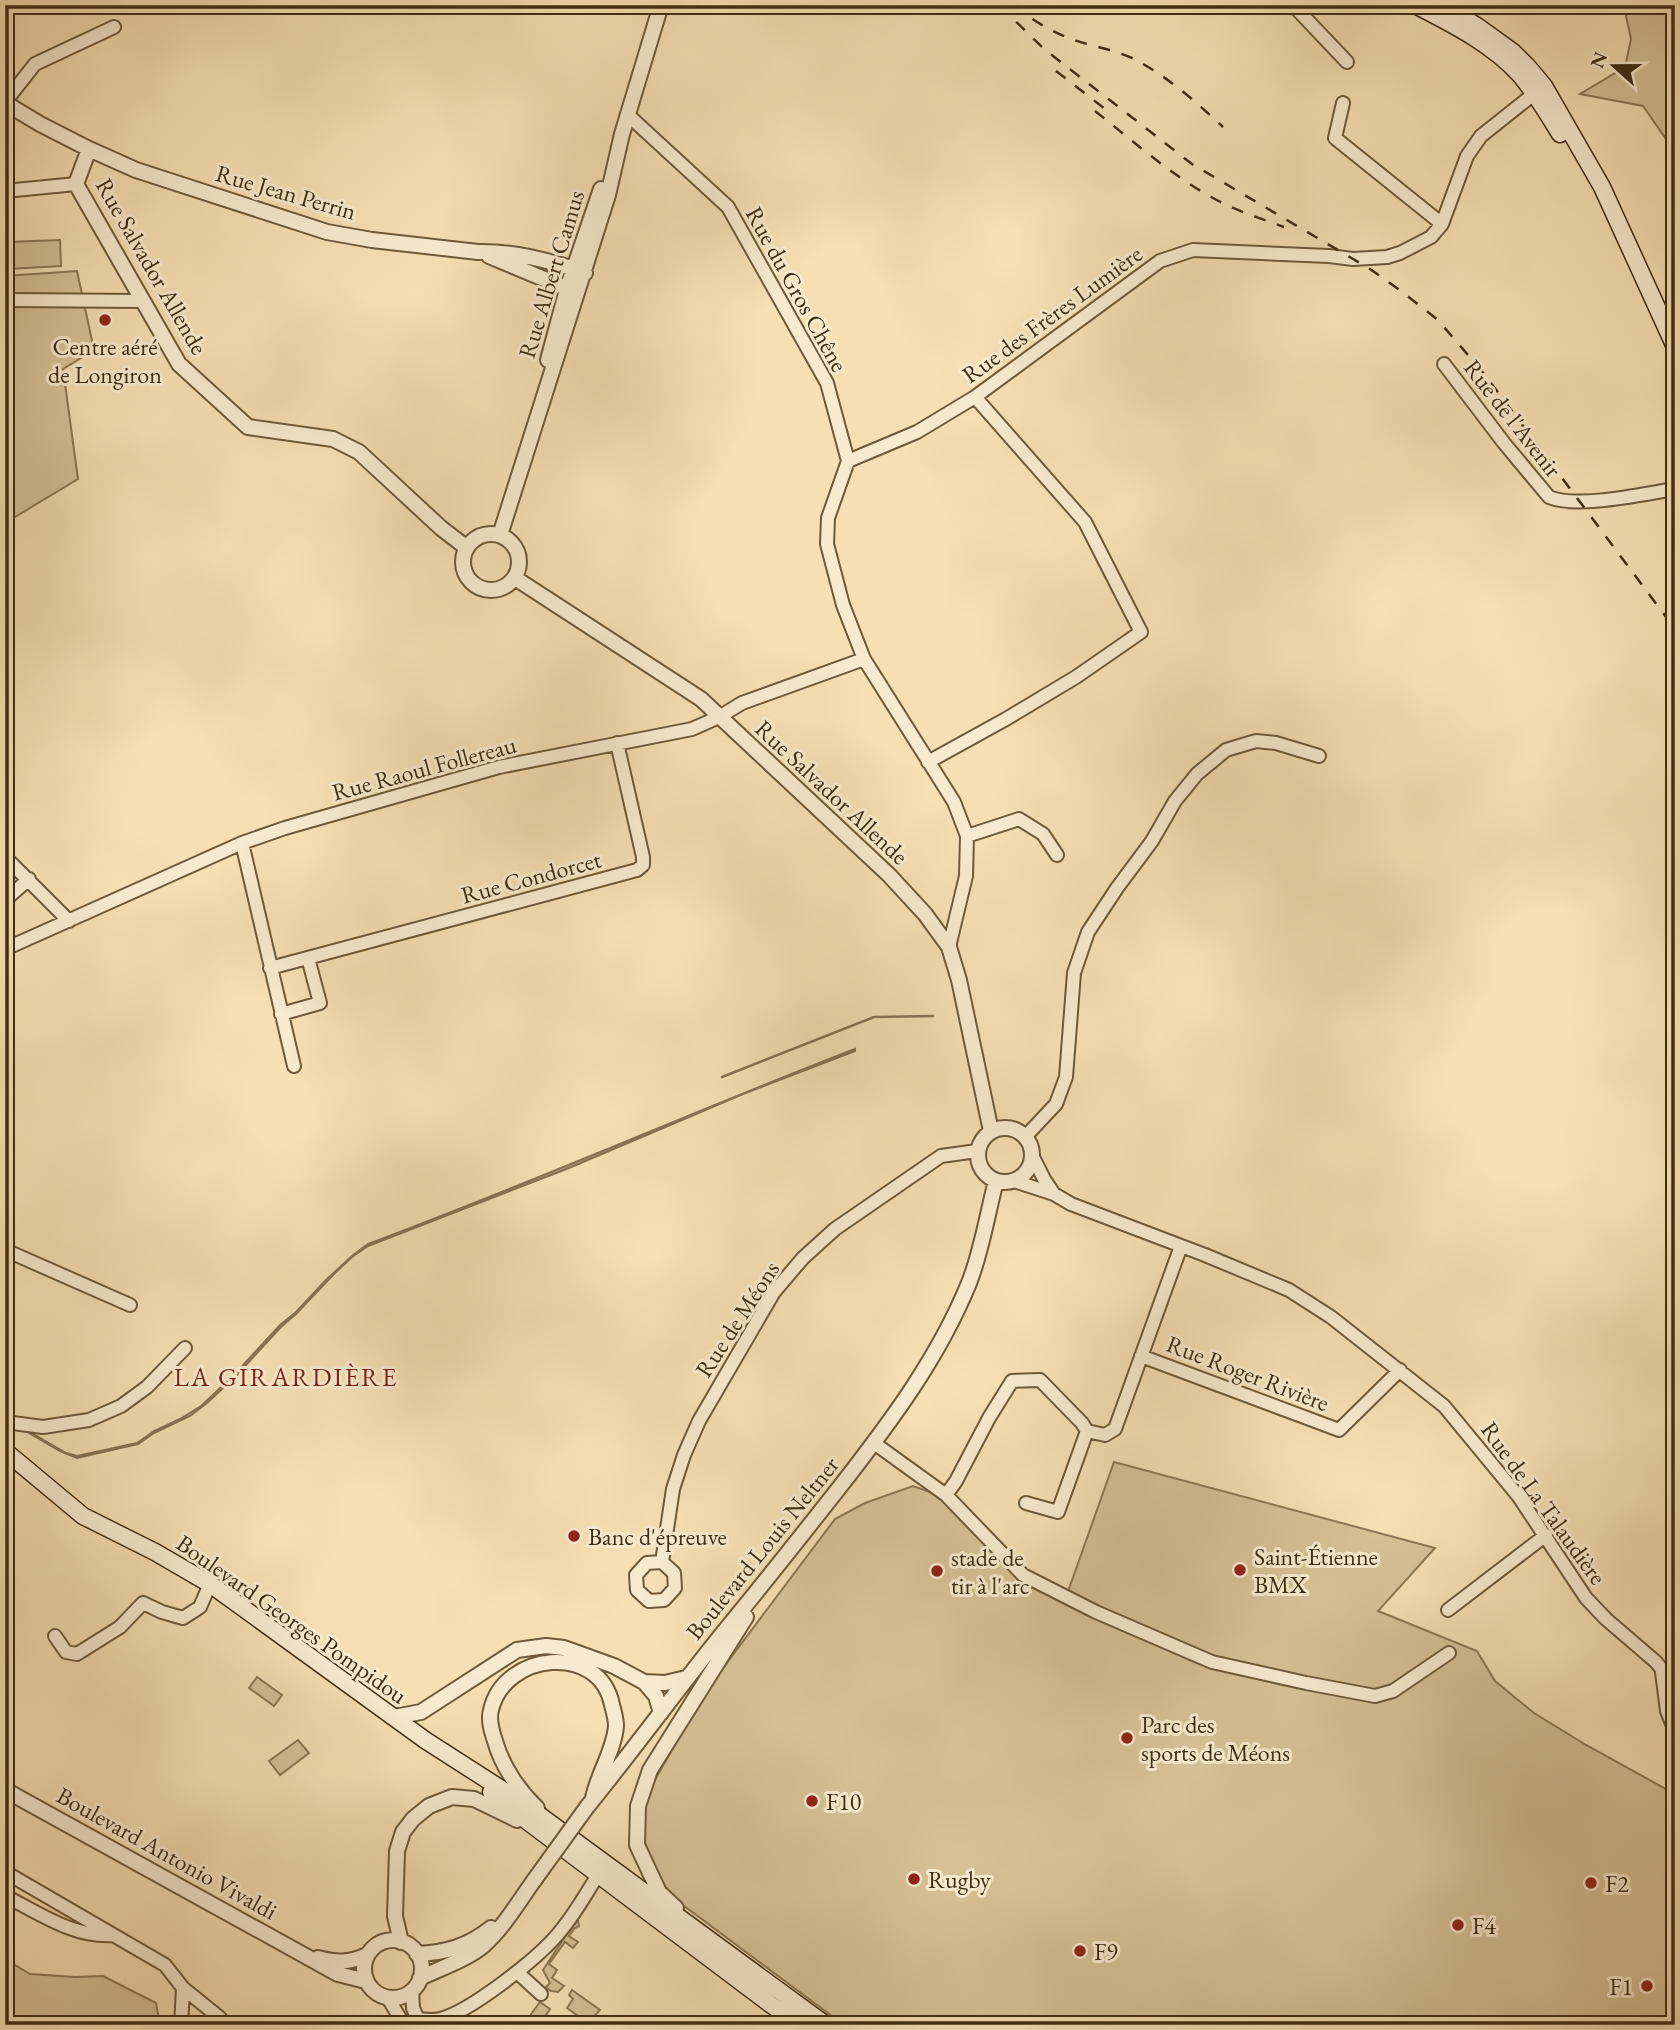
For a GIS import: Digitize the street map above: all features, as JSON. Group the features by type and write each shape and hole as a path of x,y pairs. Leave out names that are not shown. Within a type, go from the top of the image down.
{"main road":[{"path":"1415,5 1451,23 1496,53 1539,90"},
{"path":"1442,5 1477,26 1528,66 1559,132 1638,270 1675,347"},
{"name":"Boulevard Georges Pompidou","path":"5,1451 83,1516 155,1552 210,1584 449,1757 520,1801 585,1857"},
{"path":"585,1857 710,1941 826,2025"},
{"path":"585,1857 598,1875 800,2025"}],"street":[{"name":"Rue Albert Camus","path":"500,535 533,429 539,393 661,5"},
{"path":"1293,5 1347,62"},
{"path":"5,102 35,64 114,27"},
{"name":"Rue des Frères Lumière","path":"848,461 916,432 975,397 1160,261 1193,250 1353,259 1387,257 1415,247 1431,237 1442,224 1467,156 1481,135 1539,90"},
{"name":"Rue Salvador Allende","path":"5,102 40,124 89,149 76,184 179,364 248,427 333,439 359,452 441,528 467,548"},
{"path":"1343,103 1335,138 1442,224"},
{"name":"Rue du Gros Chêne","path":"628,115 728,208 827,383 848,461"},
{"name":"Rue Jean Perrin","path":"89,149 136,170 327,232 372,240 478,252 492,251 579,271"},
{"path":"5,191 76,184"},
{"name":"Rue Jean Perrin","path":"478,252 573,291"},
{"path":"5,300 143,301"},
{"name":"Rue de l'Avenir","path":"1444,364 1549,497 1559,501 1578,501 1675,489"},
{"path":"928,762 1076,677 1141,632 1085,522 975,397"},
{"path":"848,461 828,518 827,544 843,605 864,659 954,802 967,836 966,876 949,947"},
{"path":"481,535 500,535 514,545 518,553 519,570 509,585 490,591 481,589 472,584 466,576 463,557 473,540 481,535"},
{"name":"Rue Salvador Allende","path":"515,578 701,699 889,875 925,914 949,947 962,992 991,1131"},
{"name":"Rue Raoul Follereau","path":"5,949 243,843 285,828 499,767 692,729 742,703 864,659"},
{"path":"1025,1137 1056,1104 1066,1077 1074,973 1088,932 1152,841 1175,801 1197,774 1226,750 1256,741 1276,743 1319,756"},
{"name":"Rue Condorcet","path":"270,968 637,870 643,865 643,857 617,743"},
{"path":"967,836 1019,819 1043,834 1057,855"},
{"path":"243,843 293,1066"},
{"path":"5,857 69,921"},
{"path":"5,900 29,879"},
{"path":"281,1014 320,1003 308,958"},
{"path":"1032,1154 1029,1168 1023,1176 1005,1182 996,1181 983,1172 979,1166 977,1151 984,1136 991,1131 1006,1127 1016,1130 1029,1143 1044,1179 1054,1194"},
{"name":"Rue de Méons","path":"662,1562 673,1489 684,1455 699,1421 774,1292 803,1258 835,1229 940,1156 977,1151"},
{"name":"Boulevard Louis Neltner","path":"416,1985 485,1944 686,1678 874,1443 921,1377 948,1328 969,1282 985,1233 996,1181"},
{"name":"Rue de La Talaudière","path":"1014,1181 1054,1194 1071,1204 1289,1290 1331,1317 1400,1370 1444,1406 1504,1477 1546,1535 1586,1598 1605,1619 1656,1662 1669,1678 1675,1694"},
{"path":"946,1495 957,1481 989,1418 1012,1381 1040,1380 1087,1431 1105,1435 1115,1429 1181,1246"},
{"path":"5,1250 130,1305"},
{"path":"5,1422 43,1427 89,1420 121,1406 147,1387 184,1348"},
{"name":"Rue Roger Rivière","path":"1141,1356 1339,1430 1400,1370"},
{"path":"1026,1503 1058,1512 1087,1431"},
{"path":"874,1443 946,1495 1023,1575 1096,1612 1212,1662 1375,1696 1393,1691 1449,1653"},
{"path":"1448,1610 1546,1535"},
{"path":"710,1941 659,1892 637,1845 638,1806 650,1770 783,1560"},
{"path":"55,1636 66,1652 77,1654 120,1627 143,1603 183,1618 200,1608 210,1584"},
{"path":"394,1717 421,1712 517,1650 546,1646 564,1648 614,1666 644,1682 656,1696 661,1713"},
{"path":"585,1857 535,1806 498,1754 491,1728 490,1710 499,1690 513,1675 531,1666 551,1661 589,1669 602,1679 610,1695 616,1725 590,1804"},
{"path":"1662,1672 1667,1711 1675,1731"},
{"path":"644,1682 665,1683 686,1678"},
{"name":"Boulevard Antonio Vivaldi","path":"5,1790 338,1974 366,1981"},
{"path":"401,1942 396,1916 397,1851 403,1832 413,1819 429,1806 452,1797 474,1799 512,1816 585,1857"},
{"path":"5,1872 166,1965 183,1988 220,2018 223,2025"},
{"path":"416,1985 397,1998 379,1995 366,1981 364,1964 367,1955 382,1942 392,1940 410,1947 420,1962 413,2008 419,2022 443,2019 474,2003 517,1972 556,1937 598,1875"},
{"path":"5,1896 73,1930 100,1936 113,1935"},
{"name":"Boulevard Louis Neltner","path":"417,1954 439,1953 466,1943 509,1914"},
{"name":"Boulevard Antonio Vivaldi","path":"306,1956 333,1962 349,1962 367,1955"},
{"path":"517,1972 541,1994"},
{"path":"180,2025 183,1988"},
{"path":"388,1998 404,2025"}],"shaded area":[{"path":"1614,5 1675,5 1675,152 1643,106 1580,94 1625,67 1631,39 1625,11"},
{"path":"60,240 61,266 9,269 7,242"},
{"path":"77,271 94,350 63,369 78,479 5,523 5,276"},
{"path":"855,1049 569,1168 368,1246 333,1275 207,1403 190,1416 138,1444 77,1458 60,1451 18,1425 66,1453 77,1456 137,1443 154,1431 201,1406 326,1280 352,1256 368,1244"},
{"name":"Parc des sports de Méons","path":"1114,1462 1435,1548 1378,1611 1477,1651 1495,1681 1534,1713 1675,1794 1675,2025 844,2025 664,1891 650,1861 643,1834 642,1815 648,1792 705,1692 835,1519 865,1503 913,1486 941,1496 972,1531 1065,1600"},
{"path":"257,1677 282,1695 274,1706 249,1688"},
{"path":"298,1740 309,1753 280,1775 269,1761"},
{"path":"578,1921 579,1926 569,1936 578,1942 573,1948 565,1942 549,1964 557,1970 552,1978 564,1986 558,1992 551,1991 546,1987 550,1983 543,1970"},
{"path":"5,1959 30,1974 103,1976 156,2003 160,2025 5,2025"},
{"path":"572,1990 600,2010 590,2021 567,2008 573,1999 569,1995"},
{"path":"540,2002 550,2009 544,2018 552,2025 530,2025 531,2014"}],"waterway":[{"path":"722,1077 874,1017 933,1016"}],"railway":[{"path":"999,5 1044,49 1192,164 1370,269 1438,320 1485,375 1675,629"},
{"path":"1013,5 1040,24 1062,35 1124,55 1145,65 1180,89 1223,127"},
{"path":"1056,71 1109,112"},
{"path":"1095,111 1197,189 1230,207 1284,227"}],"place":[{"name":"Centre aéré de Longiron","path":"105,320"},
{"name":"Banc d'épreuve","path":"574,1536"},
{"name":"Saint-Étienne BMX","path":"1240,1570"},
{"name":"stade de tir à l'arc","path":"937,1571"},
{"name":"Parc des sports de Méons","path":"1127,1738"},
{"name":"F10","path":"812,1801"},
{"name":"Rugby","path":"914,1879"},
{"name":"F2","path":"1591,1883"},
{"name":"F4","path":"1458,1925"},
{"name":"F9","path":"1080,1951"},
{"name":"F1","path":"1647,1986"}],"district":[{"name":"LA GIRARDIÈRE","path":"286,1377"}]}
